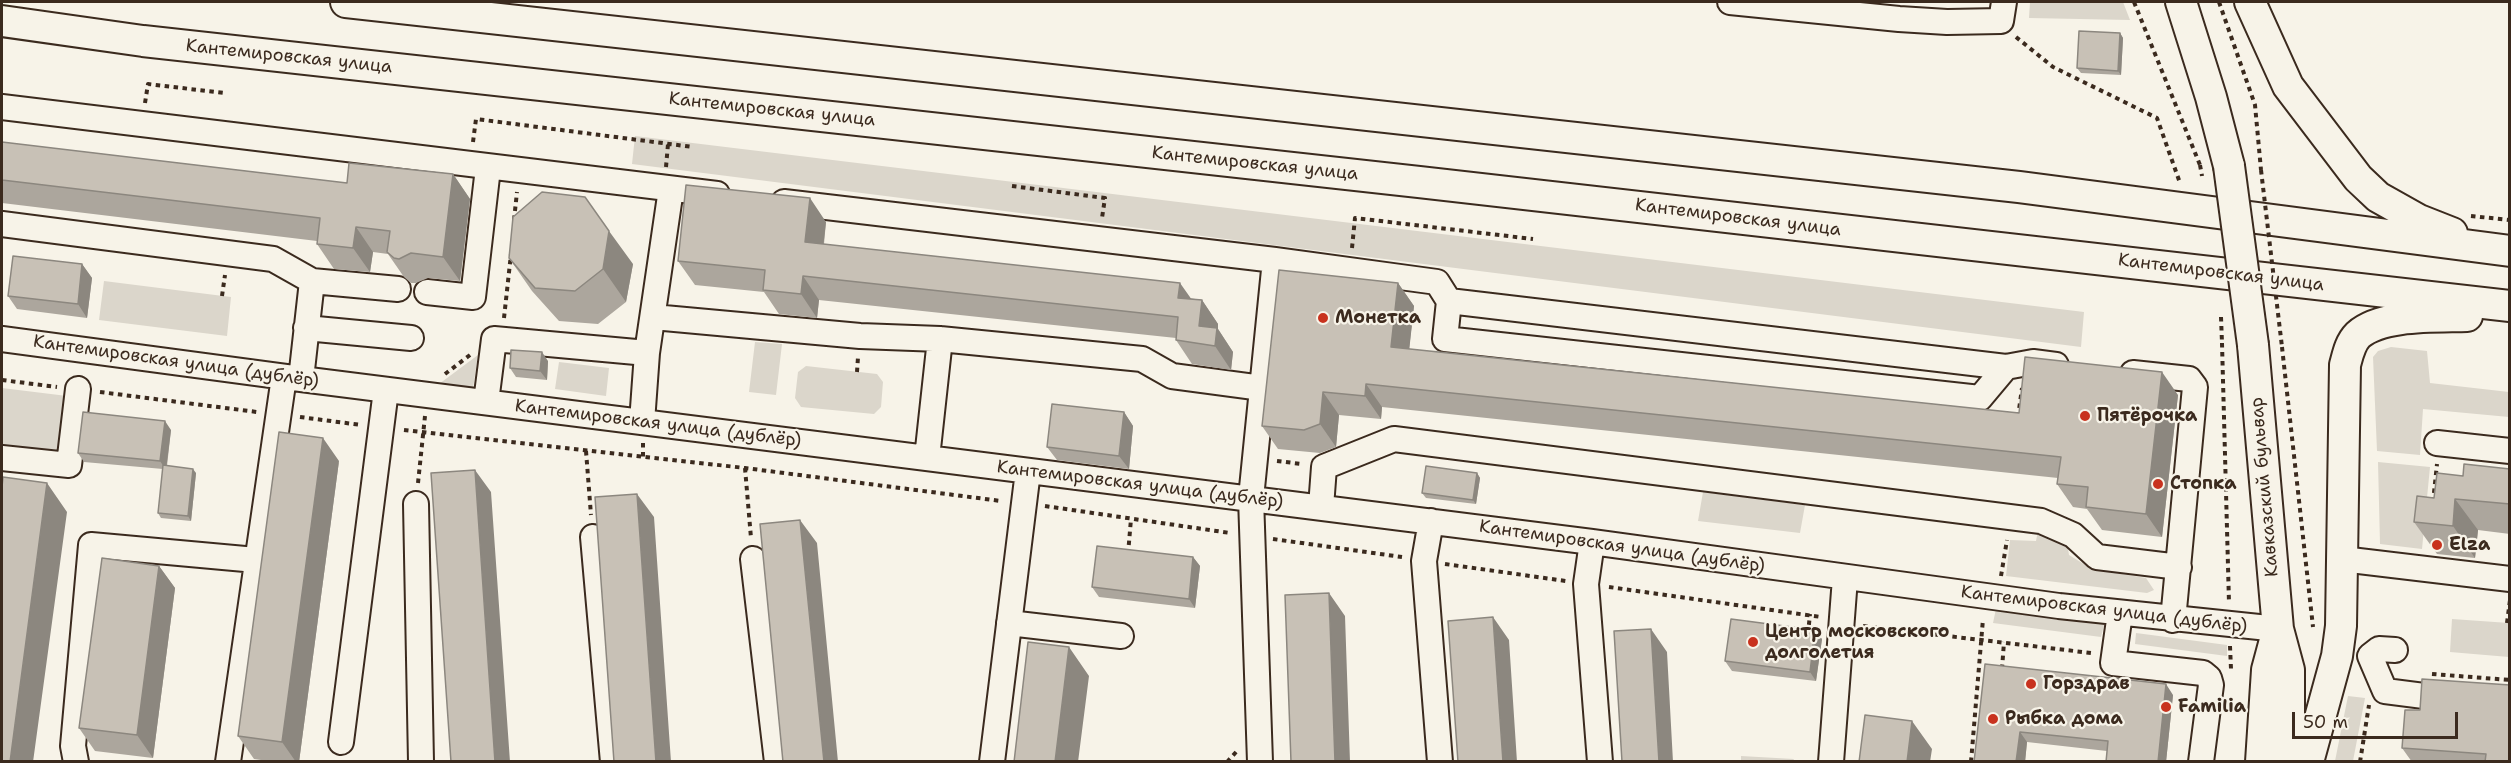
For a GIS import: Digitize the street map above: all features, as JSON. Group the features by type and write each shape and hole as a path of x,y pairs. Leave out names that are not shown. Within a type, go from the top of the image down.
{"main road":[{"path":"346,2 2008,186 2502,250"},
{"name":"Кавказский бульвар","path":"2181,2 2211,97 2214,166 2253,345 2278,629 2289,670 2289,717 2284,762"},
{"path":"2250,2 2288,86 2358,178 2378,196 2419,220 2502,250"},
{"name":"Кантемировская улица","path":"2,21 143,41 1395,179 2510,306"},
{"path":"2308,762 2337,656 2341,626 2345,365 2350,347 2357,336 2381,323 2412,318 2510,314"},
{"name":"Кавказский бульвар","path":"2261,762 2267,670 2278,629"}],"street":[{"path":"1730,2 1911,20 2003,11"},
{"path":"2,107 488,168 1275,260 1437,282 1449,301 1445,339 1980,398 2006,367"},
{"path":"427,292 474,297 488,168"},
{"path":"642,422 647,353 670,189"},
{"path":"2,224 273,259 312,281 398,290"},
{"path":"1260,762 1251,498 1275,260"},
{"path":"228,762 279,414 306,328 312,281"},
{"path":"1449,301 2006,367 2033,362 2073,367"},
{"path":"653,317 861,336 940,339 1142,359 1172,376 1262,388"},
{"path":"306,328 411,338"},
{"name":"Кантемировская улица (дублёр)","path":"2,339 386,390 1431,521 1990,597 2173,620 2278,629"},
{"path":"927,458 940,339"},
{"path":"486,402 497,344 647,353"},
{"path":"2108,371 2188,380 2195,387 2173,620"},
{"path":"2,458 69,465 78,389"},
{"path":"341,742 386,390"},
{"path":"1321,507 1324,467 1394,439 2041,521 2073,535 2097,557 2179,567"},
{"path":"2437,453 2510,451"},
{"path":"992,762 1022,503 1028,471"},
{"path":"416,504 421,762"},
{"path":"1431,521 1424,561 1440,762"},
{"path":"593,537 613,762"},
{"path":"1592,542 1586,584 1600,762"},
{"path":"76,762 74,746 91,545 256,560"},
{"path":"753,559 777,762"},
{"path":"2342,559 2510,579"},
{"path":"1831,762 1845,667 1841,624 1845,578"},
{"path":"2120,613 2113,663 2203,673 2209,678 2211,685 2201,762"},
{"path":"1009,623 1121,636"},
{"path":"2396,650 2379,649 2370,656 2385,691 2422,685"}],"path":[{"path":"2134,2 2214,166"},
{"path":"2219,2 2255,105 2313,629"},
{"path":"2003,11 2012,34 2053,67 2157,118 2183,192"},
{"path":"148,84 224,93"},
{"path":"476,119 693,147"},
{"path":"513,227 518,182"},
{"path":"1012,186 1105,198"},
{"path":"1349,270 1355,218 1533,238"},
{"path":"437,381 481,347 497,344 511,249"},
{"path":"2222,343 2230,626"},
{"path":"2,380 423,433 745,468 1022,503 1810,614 1841,624 2114,655"},
{"path":"416,504 423,433"},
{"path":"586,450 593,537"},
{"path":"2432,513 2437,453"},
{"path":"745,468 753,559"},
{"path":"1971,762 1983,613 2002,574 2010,517"},
{"path":"1127,558 1131,519"},
{"path":"2507,623 2510,600"},
{"path":"1807,638 1810,614"},
{"path":"2001,675 2004,642"},
{"path":"2360,762 2377,670"},
{"path":"1971,677 1978,678"},
{"path":"2484,689 2485,678"},
{"path":"2422,685 2485,678 2510,680"}],"shaded area":[{"path":"2030,2 2123,2 2130,20 2029,18"},
{"path":"635,136 2084,312 2081,347 632,164"},
{"path":"104,281 231,297 227,336 99,320"},
{"path":"755,342 782,344 776,395 749,392"},
{"path":"2391,347 2427,351 2430,383 2509,392 2509,417 2423,409 2420,455 2377,451 2373,357 2378,351"},
{"path":"478,355 473,388 439,384"},
{"path":"559,362 609,368 606,396 555,389"},
{"path":"806,366 877,374 883,382 881,407 874,414 801,407 795,398 798,372"},
{"path":"2,388 67,396 60,457 2,450"},
{"path":"2378,462 2430,467 2422,549 2380,544"},
{"path":"1703,492 1805,505 1800,533 1698,521"},
{"path":"2039,525 2066,537 2069,555 2092,569 2146,578 2154,590 2147,593 2006,576 2010,540 2036,541"},
{"path":"1997,604 2105,621 2101,637 1993,623"},
{"path":"2452,619 2509,623 2509,657 2450,652"},
{"path":"2136,633 2227,645 2227,656 2135,644"},
{"path":"2348,696 2365,698 2353,761 2335,761"},
{"path":"1741,756 1794,759 1793,761 1741,761"}],"building":[{"path":"2079,31 2120,33 2118,71 2077,68"},
{"path":"2,142 347,183 349,163 453,174 443,257 411,253 399,259 394,258 387,252 390,231 356,227 353,248 317,244 320,218 2,180"},
{"path":"686,185 810,198 805,242 1180,283 1178,298 1202,300 1199,326 1217,328 1215,346 1176,340 1178,317 803,276 801,294 763,290 765,270 678,261"},
{"path":"542,192 585,197 609,231 603,269 575,291 535,288 509,258 513,217"},
{"path":"13,256 82,264 78,304 8,296"},
{"path":"1279,270 1398,283 1391,347 2019,413 2025,357 2162,372 2146,514 2086,507 2088,487 2057,484 2061,457 1366,384 1365,396 1323,392 1320,424 1304,430 1262,426"},
{"path":"511,350 542,352 540,371 510,368"},
{"path":"1052,404 1124,412 1119,456 1047,447"},
{"path":"83,412 165,421 160,461 78,453"},
{"path":"279,432 323,438 282,742 238,736"},
{"path":"2464,464 2510,469 2510,504 2455,499 2453,526 2414,522 2417,496 2434,498 2437,473 2463,476"},
{"path":"163,465 193,469 188,516 158,513"},
{"path":"1426,466 1477,473 1473,500 1422,493"},
{"path":"475,470 495,762 451,762 431,473"},
{"path":"3,477 47,483 10,762 2,762"},
{"path":"637,494 656,762 614,762 595,497"},
{"path":"800,520 824,762 783,762 760,524"},
{"path":"1097,546 1193,557 1189,599 1092,587"},
{"path":"102,558 159,566 137,735 79,728"},
{"path":"1329,593 1335,762 1291,762 1285,595"},
{"path":"1493,617 1503,762 1458,762 1448,621"},
{"path":"1731,619 1815,630 1810,672 1725,661"},
{"path":"1651,629 1659,762 1622,762 1614,631"},
{"path":"1028,642 1069,647 1055,762 1014,762"},
{"path":"1985,664 2166,684 2158,762 2106,762 2108,741 2020,732 2016,762 1974,762"},
{"path":"2422,679 2510,685 2510,762 2485,762 2486,754 2402,748 2405,710 2420,710"},
{"path":"1865,715 1912,721 1907,762 1859,762"}],"place":[{"name":"Монетка","path":"1323,318"},
{"name":"Пятёрочка","path":"2085,416"},
{"name":"Стопка","path":"2158,484"},
{"name":"Elza","path":"2437,545"},
{"name":"Центр московского долголетия","path":"1753,642"},
{"name":"Горздрав","path":"2031,684"},
{"name":"Familia","path":"2166,707"},
{"name":"Рыбка дома","path":"1993,719"}]}
